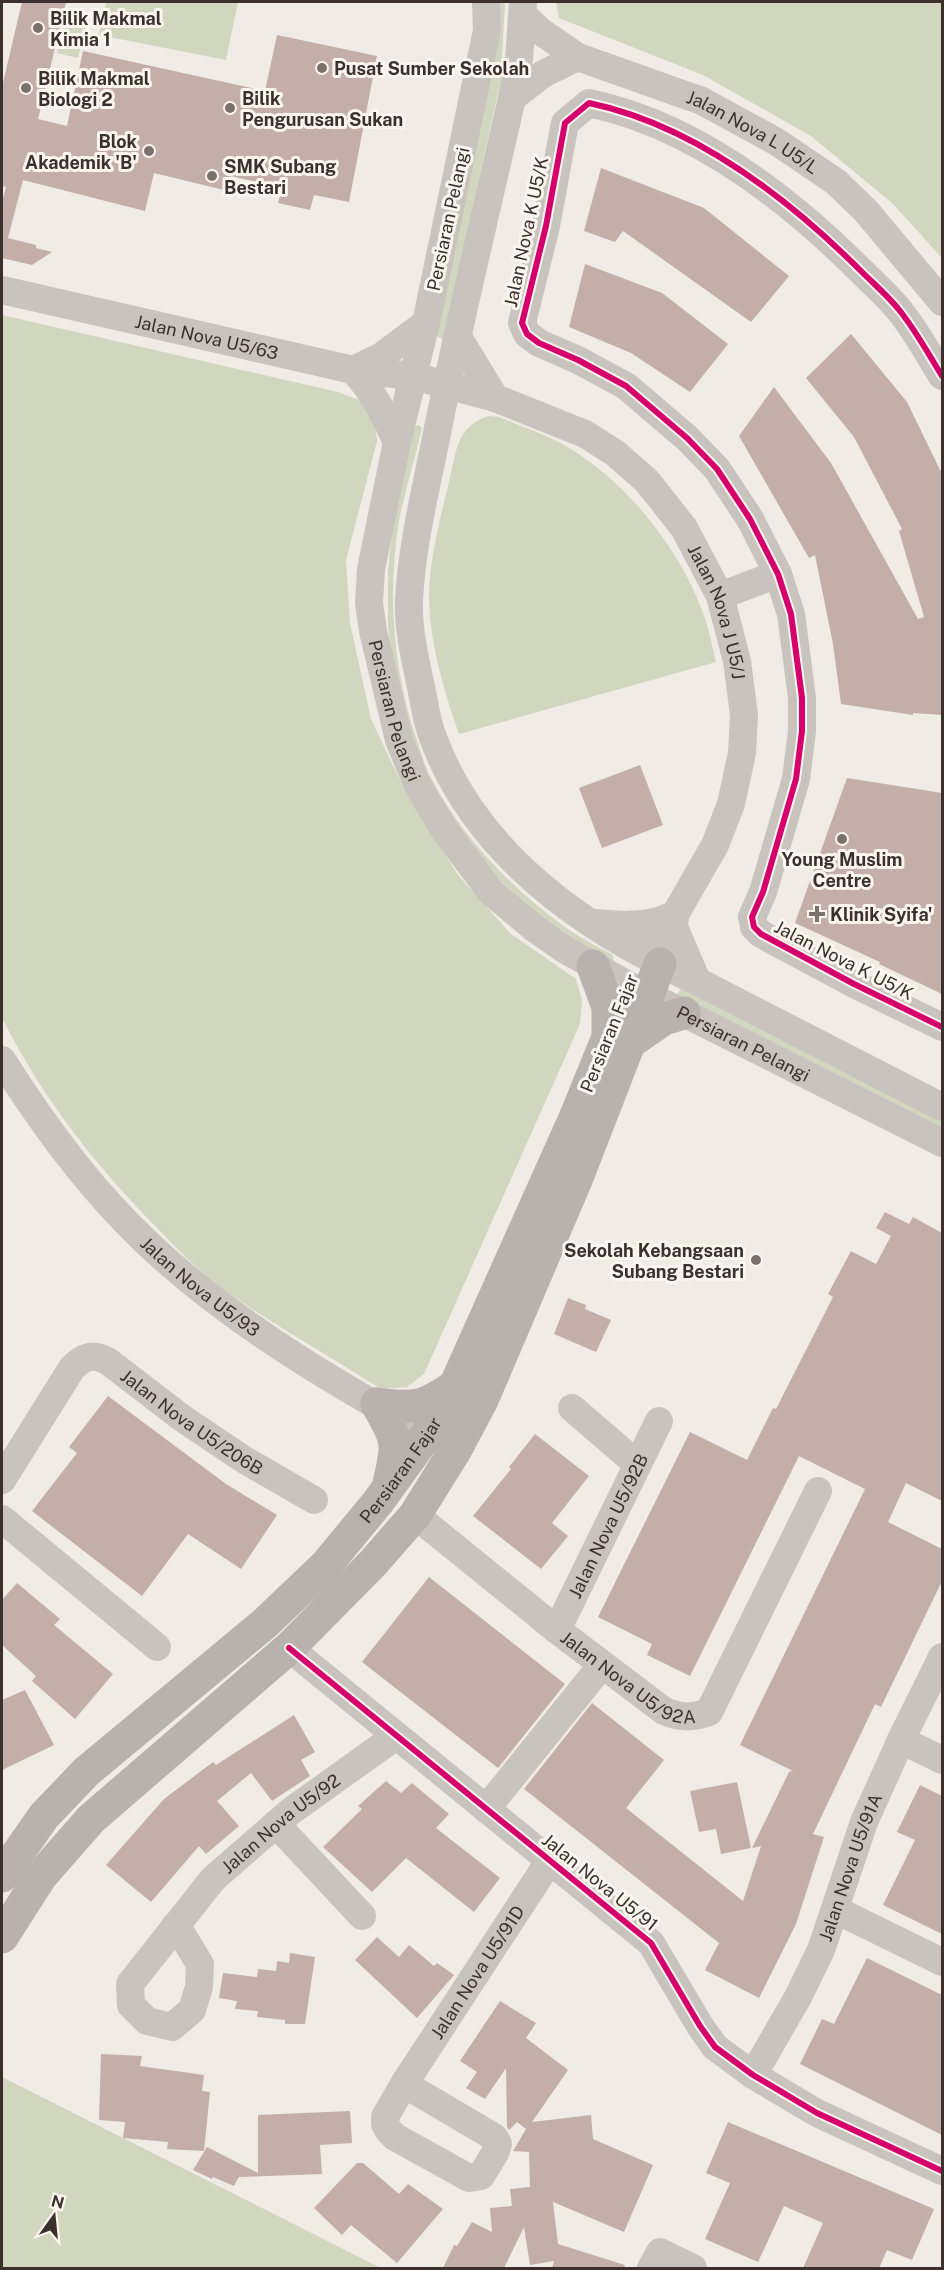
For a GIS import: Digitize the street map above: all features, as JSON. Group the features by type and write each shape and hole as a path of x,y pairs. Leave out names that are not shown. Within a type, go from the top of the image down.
{"main road":[{"path":"2,1937 41,1876 91,1819 289,1648 373,1563 414,1515 456,1449 482,1400 576,1180 619,1041 654,952"},
{"path":"593,966 619,1041"},
{"path":"619,1041 684,1012"},
{"name":"Persiaran Fajar","path":"2,1876 44,1815 86,1772 264,1624 318,1572 387,1489 427,1434 455,1386 619,1041"},
{"path":"377,1404 406,1408 432,1401 455,1386"},
{"path":"377,1404 396,1443 396,1455 387,1489"}],"street":[{"name":"Persiaran Pelangi","path":"486,2 487,30 426,322 397,442 371,569 369,603 373,631 399,740 418,786 446,831 491,892 534,928 593,966 942,1143"},
{"name":"Persiaran Pelangi","path":"523,8 519,59 512,98 447,385 413,556 409,603 413,650 431,731 448,771 471,809 506,854 546,891 590,923 654,952 697,981 942,1107"},
{"name":"Jalan Nova L U5/L","path":"523,8 540,31 578,57 702,101 777,142 836,182 866,211 942,302"},
{"path":"512,98 543,74 578,57"},
{"name":"Jalan Nova K U5/K","path":"942,376 900,310 834,244 766,188 692,141 618,109 589,103 565,123 546,226 522,322 527,334 539,343 578,360 626,386 687,438 717,469 750,519 778,574 790,614 802,698 802,731 796,779 763,892 752,917 754,927 761,934 854,984 942,1026"},
{"name":"Jalan Nova U5/63","path":"2,290 353,370 413,376 447,385"},
{"path":"397,442 369,386 353,370 382,356 426,322"},
{"path":"436,441 467,411 495,398 459,337"},
{"name":"Jalan Nova J U5/J","path":"447,385 495,398 585,434 615,453 646,481 684,528 720,596 738,661 744,715 742,753 731,804 715,845 654,952"},
{"path":"720,596 778,574"},
{"path":"590,923 636,926 663,921 675,914"},
{"path":"675,914 674,927 697,981"},
{"name":"Jalan Nova U5/93","path":"2,1060 38,1117 89,1181 145,1241 250,1326 427,1434 456,1449"},
{"name":"Jalan Nova U5/206B","path":"2,1480 72,1368 80,1360 91,1356 100,1357 182,1418 243,1459 314,1500"},
{"path":"572,1408 637,1464"},
{"name":"Jalan Nova U5/92B","path":"557,1630 658,1421"},
{"name":"Jalan Nova U5/92A","path":"414,1515 557,1630 664,1711 680,1718 697,1717 709,1712 818,1491"},
{"path":"2,1519 157,1647"},
{"name":"Jalan Nova U5/91","path":"289,1648 651,1943 715,2047 753,2075 817,2113 942,2171"},
{"name":"Jalan Nova U5/91A","path":"753,2075 798,1997 821,1950 864,1822 942,1657"},
{"path":"486,1809 602,1665"},
{"name":"Jalan Nova U5/92","path":"176,1925 213,1879 276,1824 396,1736"},
{"path":"901,1740 942,1760"},
{"path":"2,1842 17,1837 44,1815"},
{"path":"276,1824 362,1916"},
{"name":"Jalan Nova U5/91D","path":"404,2084 550,1860"},
{"path":"836,1910 942,1962"},
{"path":"651,2268 660,2252 693,2268"}],"green space":[{"path":"106,2 238,2 226,60 99,35"},
{"path":"496,2 505,2 501,80 443,339 434,336"},
{"path":"556,2 942,2 942,258 892,203 811,136 703,75 559,18"},
{"path":"66,11 88,16 78,58 57,53"},
{"path":"2,315 338,392 359,400 375,419 377,441 346,560 350,623 371,719 406,793 458,875 511,934 576,979 582,1000 580,1024 424,1374 407,1387 381,1389 249,1307 193,1264 136,1206 92,1156 53,1104 2,1018"},
{"path":"488,416 499,417 539,433 585,458 607,475 647,516 680,564 693,588 709,631 716,662 459,734 435,648 430,612 430,581 433,552 459,442 469,427"},
{"path":"419,425 422,428 399,521 393,577 393,606 403,691 428,773 457,820 509,880 549,915 574,933 613,955 613,960 609,962 533,911 491,872 456,828 425,778 393,678 388,624 388,572 393,520 414,426"},
{"path":"681,988 942,1119 942,1129 677,995"},
{"path":"2,2077 381,2268 2,2268"}],"building":[{"path":"22,2 66,2 38,119 67,126 83,51 265,91 277,35 377,56 349,202 314,195 310,210 278,203 282,188 231,176 228,191 154,173 145,211 23,180 8,238 36,245 36,248 52,252 32,265 2,258 2,202 6,187 2,186 2,87"},
{"path":"601,168 704,208 789,276 751,322 623,231 615,242 584,231"},
{"path":"585,264 662,293 728,344 690,392 631,353 569,327"},
{"path":"851,334 907,402 942,474 942,715 913,713 913,715 841,704 833,644 815,555 809,558 739,436 774,387 831,463 918,619 924,617 899,531 902,529 854,437 806,378"},
{"path":"640,765 663,825 602,848 579,788"},
{"path":"847,778 942,793 942,994 879,964 880,962 795,923"},
{"path":"885,1212 909,1224 913,1217 942,1233 942,1501 906,1483 888,1522 942,1549 942,1581 881,1707 875,1704 813,1834 824,1837 796,1924 759,1998 705,1970 719,1943 524,1789 592,1703 664,1760 626,1808 743,1901 761,1846 752,1848 789,1772 793,1771 740,1745 865,1489 799,1456 690,1676 647,1655 652,1644 598,1617 690,1432 747,1460 773,1408 776,1409 833,1297 828,1294 851,1251 876,1264 891,1236 876,1228"},
{"path":"568,1298 586,1305 585,1309 611,1320 596,1352 554,1334"},
{"path":"108,1396 226,1484 277,1515 241,1569 188,1534 142,1596 32,1511 77,1453 69,1447"},
{"path":"535,1434 589,1476 552,1523 568,1536 541,1569 473,1516 511,1469 509,1467"},
{"path":"429,1577 565,1684 498,1768 362,1662"},
{"path":"17,1583 60,1619 54,1625 113,1674 75,1719 32,1681 36,1676 2,1645 2,1600"},
{"path":"25,1690 54,1745 2,1770 2,1700"},
{"path":"294,1715 315,1752 301,1760 310,1776 272,1801 251,1773 217,1801 239,1826 206,1854 199,1846 151,1902 106,1865 164,1799 213,1762 216,1765"},
{"path":"386,1781 401,1793 412,1783 449,1814 436,1828 500,1878 474,1912 406,1858 372,1892 323,1847 362,1809 358,1806"},
{"path":"737,1782 751,1848 721,1854 716,1829 699,1832 690,1791"},
{"path":"920,1785 942,1796 942,1934 883,1905 915,1840 897,1832"},
{"path":"377,1937 399,1957 409,1945 434,1966 437,1963 454,1975 417,2018 355,1960"},
{"path":"290,1953 315,1957 305,2024 285,2024 285,2020 257,2017 258,2011 235,2009 237,2001 219,1998 223,1973 257,1977 258,1969 276,1971 277,1961 289,1963"},
{"path":"867,1958 942,1995 942,2135 800,2064 822,2019 834,2024"},
{"path":"500,2001 536,2023 526,2038 568,2070 532,2122 591,2115 593,2139 653,2165 624,2232 553,2202 558,2244 625,2265 624,2268 552,2268 554,2261 530,2265 524,2227 504,2268 443,2268 454,2245 457,2246 472,2222 492,2232 490,2208 512,2206 510,2189 530,2187 529,2152 513,2151 526,2129 517,2122 509,2130 507,2127 506,2068 485,2099 466,2088 477,2072 460,2061"},
{"path":"101,2054 142,2056 140,2066 204,2075 202,2091 210,2092 204,2151 167,2149 168,2142 123,2138 125,2122 99,2120"},
{"path":"350,2111 352,2143 320,2145 322,2174 239,2177 234,2186 193,2170 207,2147 258,2173 258,2115"},
{"path":"728,2122 934,2209 912,2260 887,2250 879,2268 803,2268 823,2223 784,2206 758,2262 705,2239 730,2183 706,2173"},
{"path":"357,2163 363,2163 399,2194 408,2184 443,2209 397,2263 351,2225 342,2235 314,2208"}],"cycle path":[{"path":"942,376 900,311 886,296 802,217 737,168 702,146 665,128 589,103 565,123 546,226 522,323 527,334 539,343 578,360 626,386 687,438 717,469 750,519 778,574 791,614 802,698 802,731 796,779 763,892 752,917 754,927 761,934 854,984 942,1027"},
{"path":"289,1648 651,1943 715,2047 753,2075 817,2113 942,2171"}],"place":[{"name":"Bilik Makmal Kimia 1","path":"38,28"},
{"name":"Pusat Sumber Sekolah","path":"322,68"},
{"name":"Bilik Makmal Biologi 2","path":"26,88"},
{"name":"Bilik Pengurusan Sukan","path":"230,108"},
{"name":"Blok Akademik 'B'","path":"149,151"},
{"name":"SMK Subang Bestari","path":"212,176"},
{"name":"Young Muslim Centre","path":"842,839"},
{"name":"Klinik Syifa'","path":"817,914"},
{"name":"Sekolah Kebangsaan Subang Bestari","path":"756,1260"}]}
